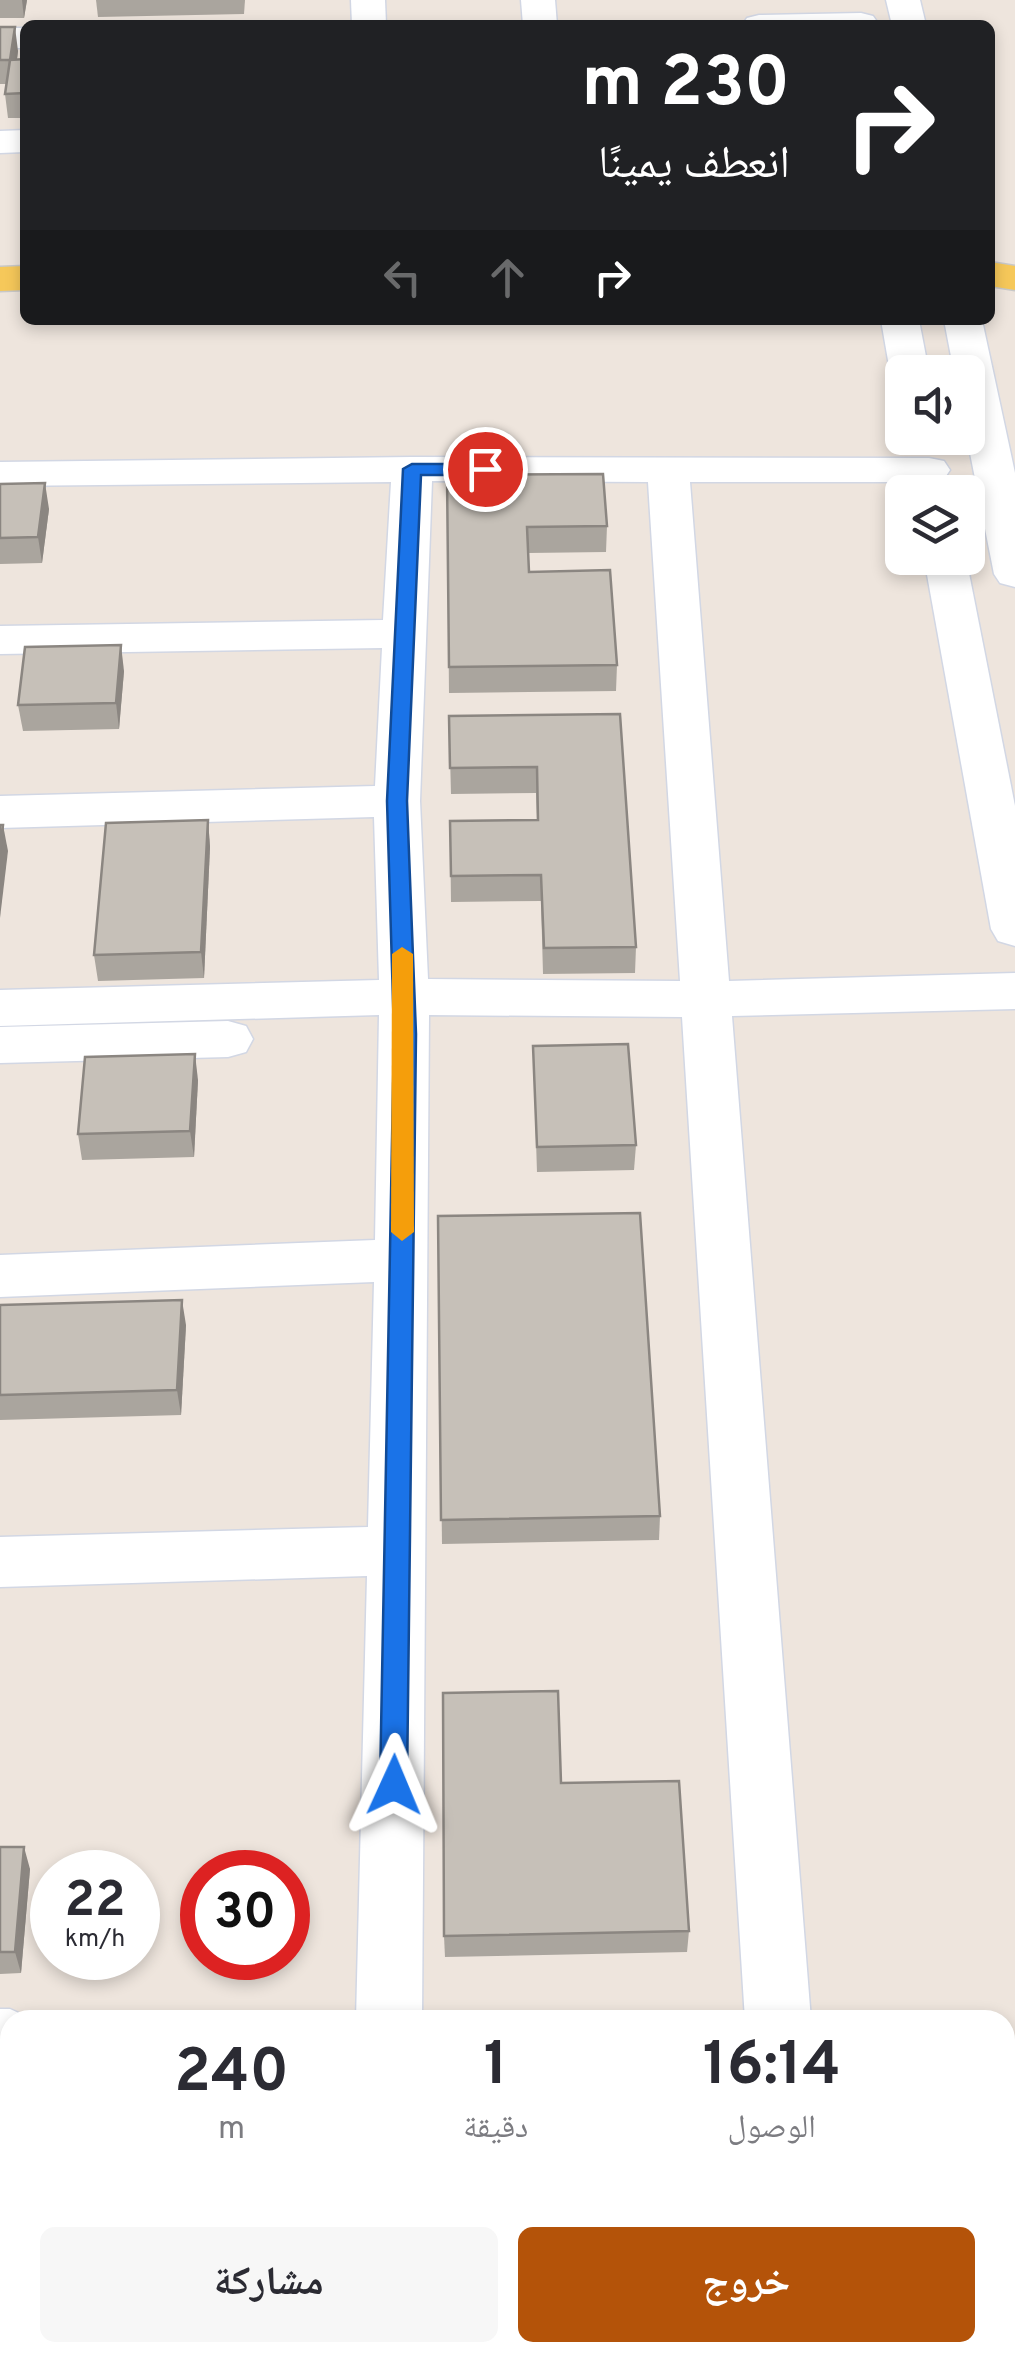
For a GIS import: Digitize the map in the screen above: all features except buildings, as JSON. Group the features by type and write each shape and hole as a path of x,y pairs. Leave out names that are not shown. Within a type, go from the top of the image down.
{"street":[{"path":"815,20 860,16"},
{"path":"901,325 907,355"},
{"path":"963,325 1015,574"},
{"path":"0,474 928,467"},
{"path":"389,2010 404,1015 397,801 412,469"},
{"path":"668,469 777,2010"},
{"path":"948,575 1015,929"},
{"path":"0,640 404,634"},
{"path":"0,812 397,801"},
{"path":"706,1015 1015,992"},
{"path":"0,1008 706,1015 1015,1026"},
{"path":"0,1046 404,1015"},
{"path":"0,1276 402,1260"},
{"path":"0,1562 398,1550"}],"slow traffic":[{"path":"402,954 402,1232"}],"route":[{"path":"394,1785 405,1034 397,801 412,469 485,469"}]}
